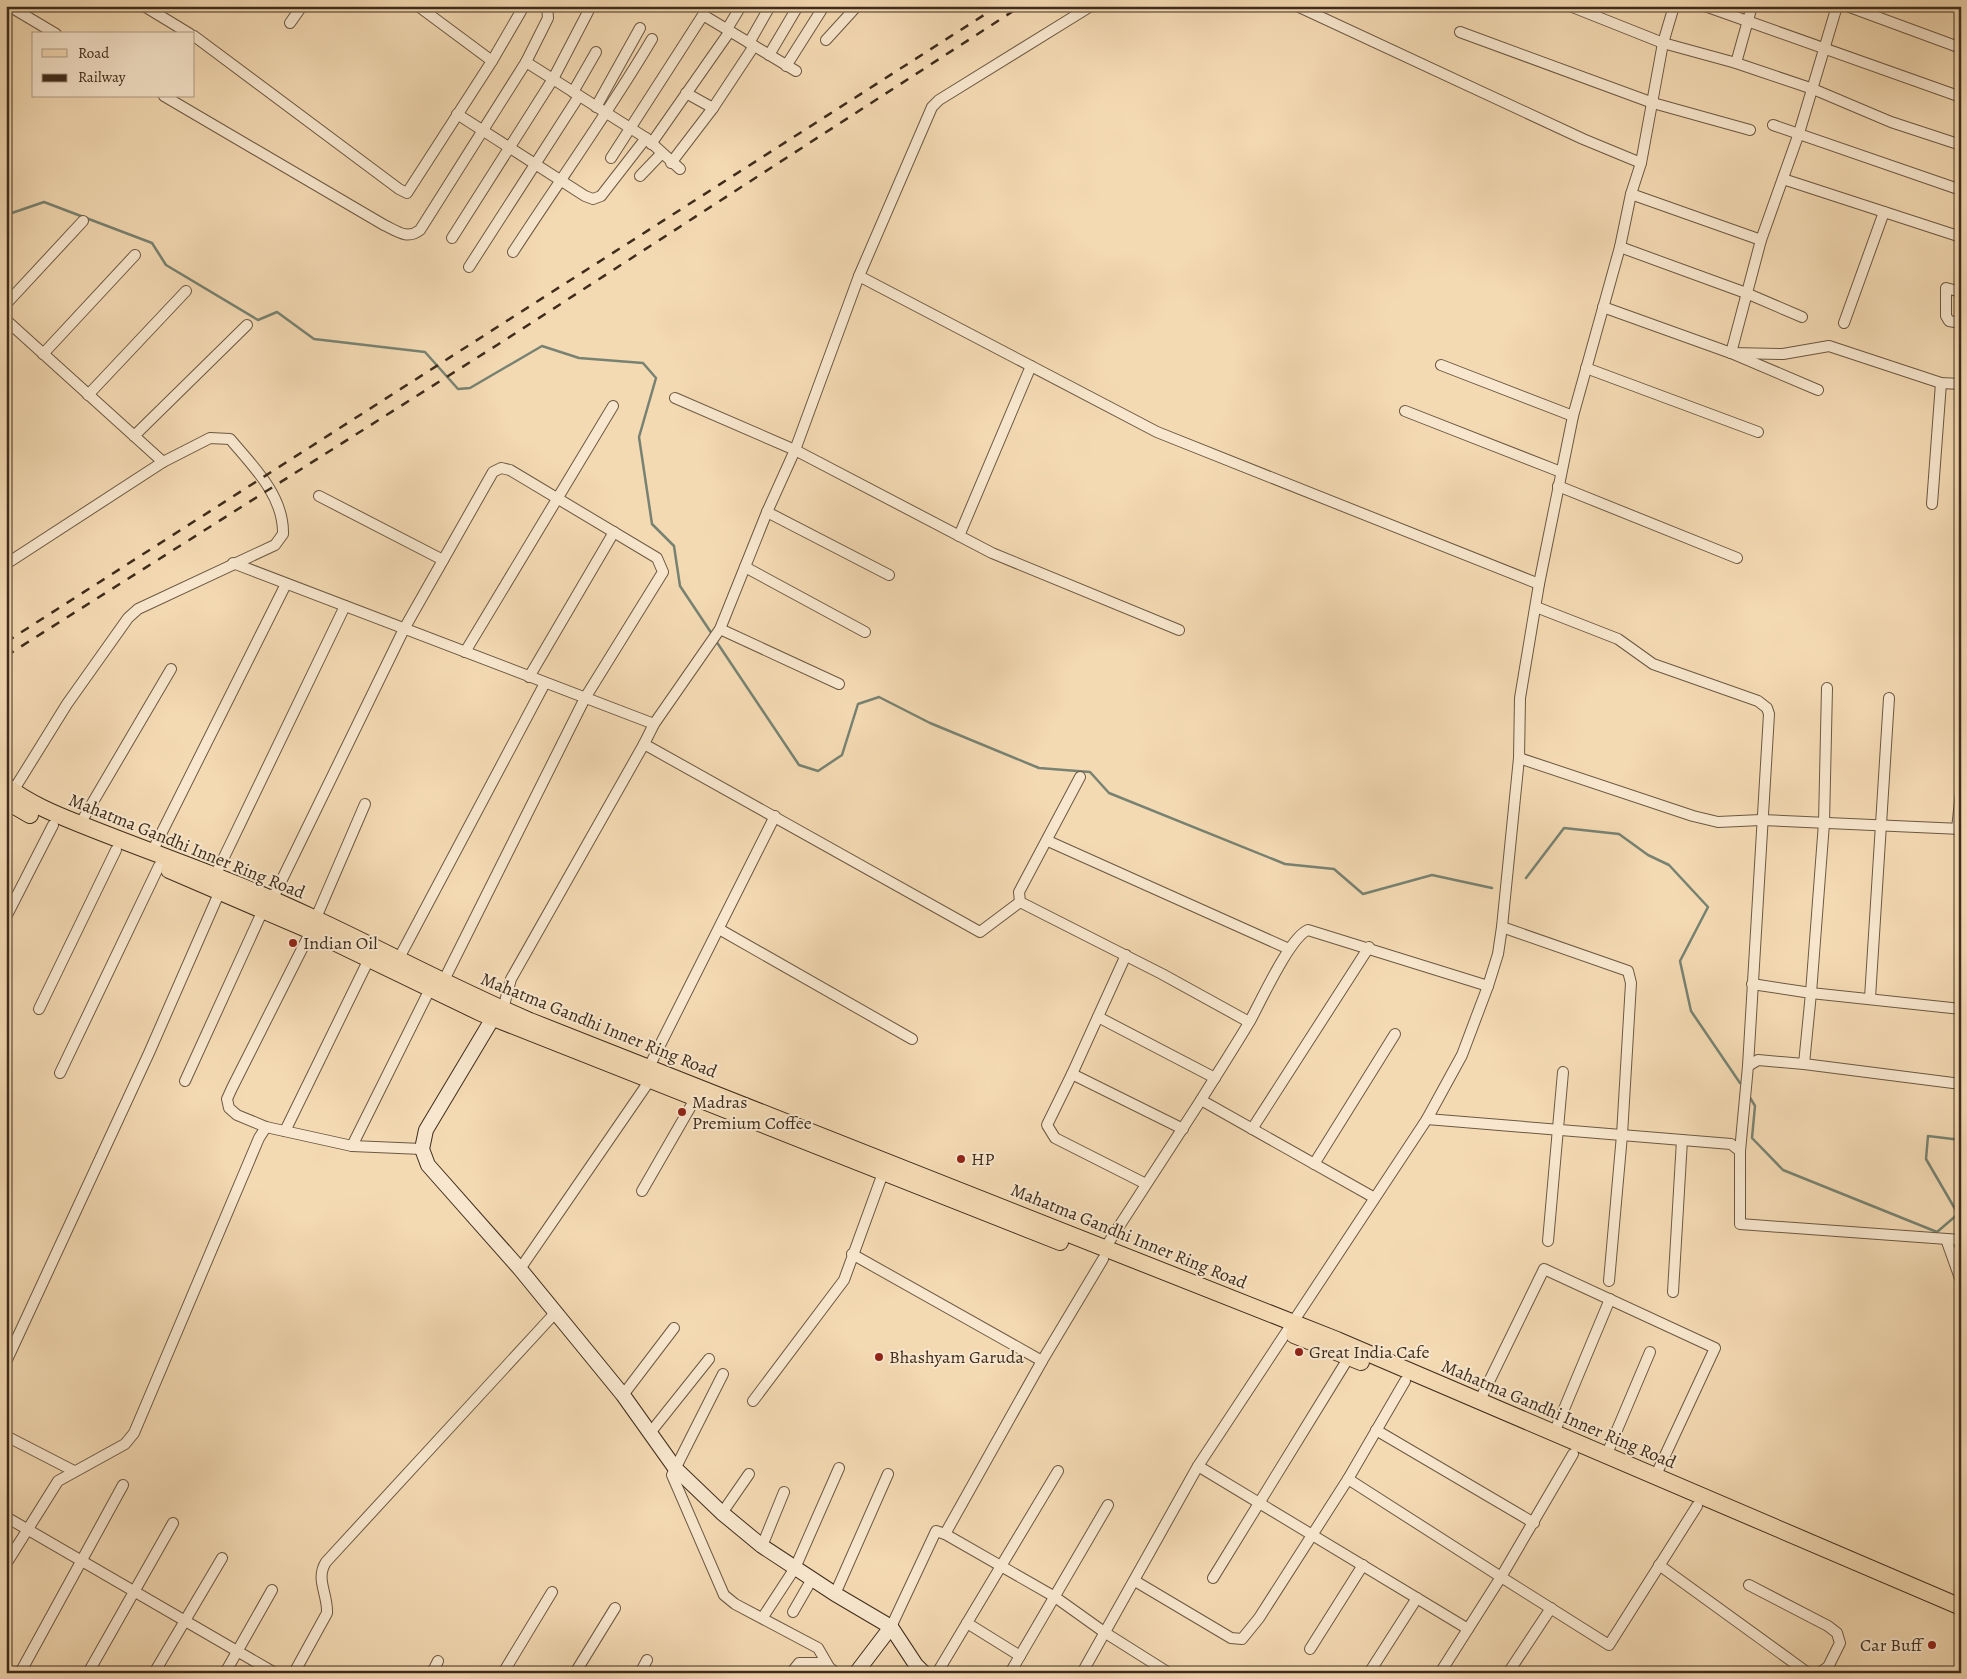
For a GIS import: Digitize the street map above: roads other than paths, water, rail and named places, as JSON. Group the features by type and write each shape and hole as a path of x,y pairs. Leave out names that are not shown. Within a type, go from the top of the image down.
{"main road":[{"name":"Mahatma Gandhi Inner Ring Road","path":"9,793 155,859 217,883 313,926 398,960 436,986"},
{"name":"Mahatma Gandhi Inner Ring Road","path":"9,793 53,825 116,850 155,859"},
{"name":"Mahatma Gandhi Inner Ring Road","path":"313,926 369,959 498,1014 1479,1402 1961,1608"},
{"name":"Mahatma Gandhi Inner Ring Road","path":"650,1073 695,1099 883,1173 1104,1253"},
{"name":"Mahatma Gandhi Inner Ring Road","path":"1290,1327 1349,1357 1961,1620"}],"street":[{"path":"9,6 53,32"},
{"path":"144,6 187,32"},
{"path":"290,23 302,6"},
{"path":"418,6 492,61"},
{"path":"195,37 399,189 407,193 492,61 524,6"},
{"path":"452,238 508,147 553,79 591,6"},
{"path":"457,114 585,196 598,199 686,93 729,30 742,6"},
{"path":"526,62 648,141 676,166 751,44 770,6"},
{"path":"769,55 798,6"},
{"path":"786,66 824,6"},
{"path":"826,40 857,6"},
{"path":"917,1670 891,1626 835,1594 762,1546 722,1513 675,1468 623,1395 556,1312 428,1164 422,1149 426,1130 498,1014 511,979 654,724 718,632 767,512 795,450 859,276 932,107 1091,6"},
{"path":"1297,6 1583,139 1641,163"},
{"path":"1570,6 1663,43 1736,63 1812,89 1891,122 1961,145"},
{"path":"1082,1673 1198,1466 1373,1198 1427,1119 1462,1055 1488,986 1498,954 1502,927 1519,758 1520,698 1539,584 1573,416 1620,247 1631,194 1641,163 1663,43 1674,6"},
{"path":"1705,6 1961,97"},
{"path":"1736,63 1752,6"},
{"path":"1731,353 1761,240 1799,134 1837,6"},
{"path":"1847,6 1961,48"},
{"path":"167,98 384,225 406,236 413,235 420,230 526,62 548,18 549,7"},
{"path":"611,158 700,16 706,16 796,71"},
{"path":"596,107 640,28"},
{"path":"1460,32 1653,104 1750,130"},
{"path":"513,252 559,180 617,100 652,40"},
{"path":"469,267 535,164 576,94 596,52"},
{"path":"686,93 713,108"},
{"path":"1772,125 1961,190"},
{"path":"640,176 661,154"},
{"path":"1783,179 1961,237"},
{"path":"1631,194 1761,240"},
{"path":"1844,323 1884,212"},
{"path":"6,304 83,220"},
{"path":"1620,247 1746,293 1802,317"},
{"path":"43,354 135,255"},
{"path":"859,276 1157,432 1539,584"},
{"path":"1961,292 1946,288 1946,316 1949,321 1961,323"},
{"path":"88,394 186,291"},
{"path":"1603,307 1731,353 1818,390"},
{"path":"6,320 163,462"},
{"path":"134,436 247,325"},
{"path":"1731,353 1783,354 1829,346 1940,383 1961,384"},
{"path":"1441,365 1573,416"},
{"path":"959,536 1031,366"},
{"path":"1586,368 1758,432"},
{"path":"1932,504 1940,383"},
{"path":"675,398 795,450 992,553 1179,630"},
{"path":"465,652 613,406"},
{"path":"1405,411 1561,472"},
{"path":"6,564 163,462 210,438 230,439 262,478 282,516 283,534 275,545 232,563 138,609 128,618 67,704 9,793"},
{"path":"185,1081 268,905 404,629 493,472 500,468 510,470 657,558 663,572 585,698 352,1146"},
{"path":"1558,486 1738,558"},
{"path":"319,496 443,560"},
{"path":"767,512 889,575"},
{"path":"529,677 614,532"},
{"path":"232,563 654,724"},
{"path":"745,567 865,632"},
{"path":"60,1073 155,859 286,584"},
{"path":"6,1362 149,1053 217,883 345,606"},
{"path":"1536,607 1618,638 1653,664 1764,704 1769,714 1761,820 1748,1066 1740,1151 1740,1224 1961,1240"},
{"path":"718,632 839,684"},
{"path":"80,824 170,669"},
{"path":"398,960 545,683"},
{"path":"1804,1064 1824,823 1827,688"},
{"path":"1870,998 1889,698"},
{"path":"644,744 980,932 1020,902"},
{"path":"1519,758 1693,816 1718,822 1761,820 1959,829 1961,792"},
{"path":"1020,902 1019,892 1048,841 1080,777"},
{"path":"365,804 313,926 227,1099 230,1108 237,1115 266,1127 352,1146 422,1149"},
{"path":"520,1269 650,1073 775,816"},
{"path":"6,917 53,825"},
{"path":"1048,841 1289,949"},
{"path":"38,1009 116,850"},
{"path":"1020,902 1126,955 1249,1022"},
{"path":"1502,927 1628,971 1631,983 1622,1135 1609,1281"},
{"path":"719,929 912,1039"},
{"path":"944,1534 1104,1253 1215,1078 1249,1022 1289,949 1300,935 1311,930 1488,986"},
{"path":"1252,1130 1369,948"},
{"path":"1126,955 1047,1125 1055,1138 1146,1184"},
{"path":"286,1131 369,959"},
{"path":"1752,984 1811,993 1961,1009"},
{"path":"1098,1017 1215,1078"},
{"path":"1314,1164 1394,1034"},
{"path":"1748,1066 1758,1060 1961,1084"},
{"path":"1548,1242 1564,1072"},
{"path":"1072,1074 1183,1129"},
{"path":"642,1191 695,1099"},
{"path":"1201,1100 1373,1198"},
{"path":"1427,1119 1731,1144 1740,1151"},
{"path":"6,1564 58,1481 125,1444 134,1433 255,1147 266,1127"},
{"path":"1673,1292 1682,1140"},
{"path":"753,1401 844,1280 883,1173"},
{"path":"1946,1239 1961,1281"},
{"path":"852,1254 1042,1360"},
{"path":"1479,1402 1544,1269 1715,1348 1655,1478"},
{"path":"1554,1433 1610,1299"},
{"path":"294,1673 327,1613 328,1602 320,1580 321,1570 326,1562 556,1312"},
{"path":"623,1395 674,1328"},
{"path":"1606,1456 1650,1352"},
{"path":"1213,1578 1349,1357"},
{"path":"650,1433 708,1359"},
{"path":"723,1374 672,1475 721,1591 728,1600 818,1648 826,1663 836,1673"},
{"path":"1135,1581 1231,1638 1242,1639 1259,1618 1348,1479 1405,1381"},
{"path":"1376,1430 1534,1523"},
{"path":"6,1436 74,1472"},
{"path":"1440,1673 1534,1523 1573,1454"},
{"path":"1198,1466 1260,1501 1468,1629"},
{"path":"762,1617 795,1568 839,1468"},
{"path":"937,1673 1058,1471"},
{"path":"722,1513 749,1474"},
{"path":"835,1594 888,1474"},
{"path":"1348,1479 1609,1645 1696,1506"},
{"path":"20,1673 123,1485"},
{"path":"762,1546 784,1492"},
{"path":"1010,1673 1108,1505"},
{"path":"6,1517 184,1622 275,1673"},
{"path":"88,1673 173,1523"},
{"path":"856,1673 891,1626 936,1531 1055,1597 1104,1632 1169,1673"},
{"path":"154,1673 222,1558"},
{"path":"1310,1649 1363,1565"},
{"path":"1659,1565 1808,1673"},
{"path":"793,1612 812,1579"},
{"path":"1749,1585 1828,1626 1837,1633 1840,1643 1828,1667 1820,1673"},
{"path":"225,1673 272,1590"},
{"path":"503,1673 552,1592"},
{"path":"1369,1673 1417,1598"},
{"path":"575,1673 615,1608"},
{"path":"1508,1673 1551,1608"},
{"path":"967,1623 1020,1656"},
{"path":"640,1673 647,1660"},
{"path":"432,1673 438,1661"},
{"path":"791,1673 799,1663 826,1663"}],"waterway":[{"path":"6,215 44,202 152,243 166,265 258,320 277,312 314,339 425,352 458,389 470,388 542,346 579,358 643,363 656,378 639,437 652,524 674,546 680,586 712,634"},
{"path":"716,641 799,765 818,771 842,755 858,704 879,697 930,723 1039,768 1090,772 1109,793 1285,864 1334,869 1363,894 1432,875 1492,888"},
{"path":"1526,878 1564,828 1619,834 1648,855 1669,865 1708,907 1680,961 1691,1011 1740,1083"},
{"path":"1749,1096 1755,1106 1752,1138 1783,1170 1937,1232 1958,1214 1926,1159 1928,1136 1961,1140"}],"railway":[{"path":"6,642 998,6"},
{"path":"6,656 505,340 1021,6"}],"place":[{"name":"Indian Oil","path":"293,943"},
{"name":"Madras Premium Coffee","path":"682,1112"},
{"name":"HP","path":"961,1159"},
{"name":"Great India Cafe","path":"1299,1352"},
{"name":"Bhashyam Garuda","path":"879,1357"},
{"name":"Car Buff","path":"1932,1645"}]}
